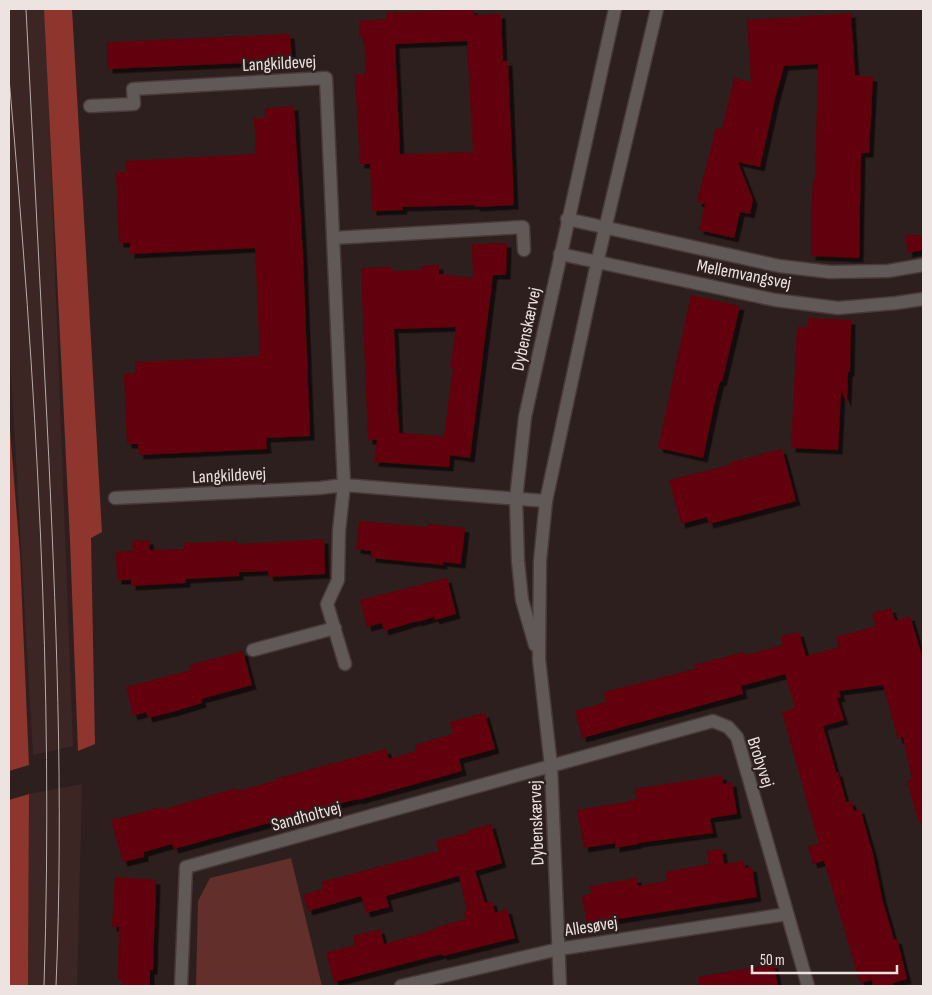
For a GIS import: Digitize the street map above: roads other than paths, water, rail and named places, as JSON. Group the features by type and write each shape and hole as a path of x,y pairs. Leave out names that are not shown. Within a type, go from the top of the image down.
{"street":[{"name":"Dybenskærvej","path":"539,659 522,600 518,561 516,500 525,417 615,9"},
{"name":"Dybenskærvej","path":"560,986 551,766 539,659 540,560 546,501 597,263 657,9"},
{"name":"Langkildevej","path":"90,106 134,104 133,89 326,78 344,485 339,530 338,580 327,604 345,664"},
{"name":"Mellemvangsvej","path":"568,219 779,266 840,272 888,271 923,265"},
{"path":"333,238 522,227 524,250"},
{"name":"Mellemvangsvej","path":"560,254 775,300 838,308 923,299"},
{"name":"Langkildevej","path":"115,498 320,488 344,485 546,501"},
{"path":"253,650 335,628"},
{"name":"Brobyvej","path":"551,766 712,721 728,727 737,737 808,986"},
{"name":"Sandholtvej","path":"181,986 186,867 551,766"},
{"name":"Allesøvej","path":"402,986 559,949 787,914"}],"tram line":[{"path":"26,9 56,633 59,774 56,986"},
{"path":"9,78 35,418 40,532 47,759 44,986"}]}
